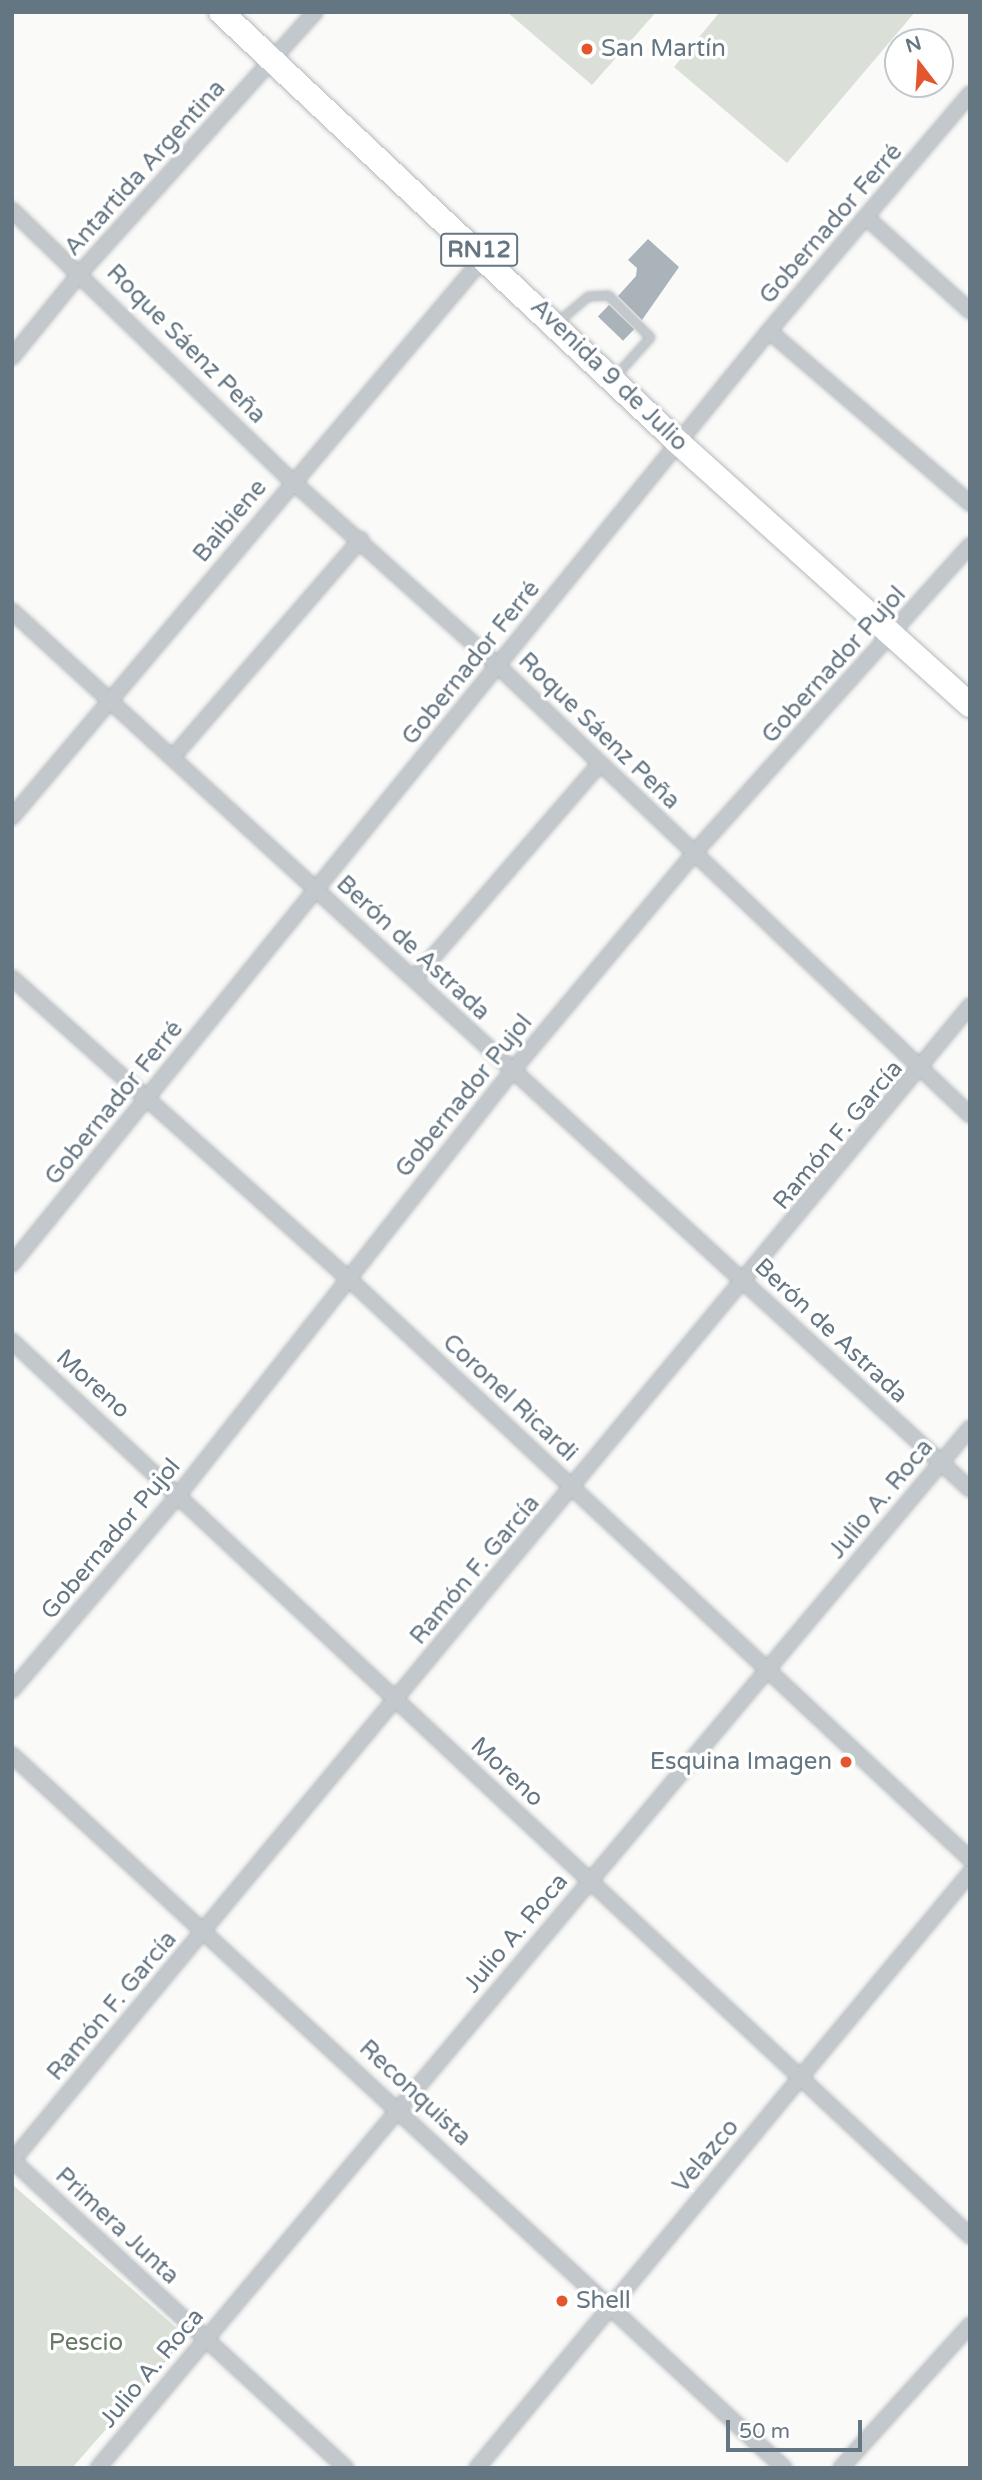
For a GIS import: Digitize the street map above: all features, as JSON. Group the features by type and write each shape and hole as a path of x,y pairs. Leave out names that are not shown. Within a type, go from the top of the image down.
{"highway":[{"name":"Avenida 9 de Julio","path":"221,12 485,256 680,444 970,705"}],"street":[{"name":"Antartida Argentina","path":"12,357 80,272 275,60 315,12"},
{"name":"Gobernador Ferré","path":"12,1264 769,331 970,94"},
{"name":"Roque Sáenz Peña","path":"12,210 80,272 292,481 360,538 498,666 599,765 695,852 920,1071 970,1115"},
{"path":"867,218 970,310"},
{"name":"Baibiene","path":"12,817 292,481 485,256"},
{"path":"769,331 970,503"},
{"path":"172,758 360,538"},
{"name":"Gobernador Pujol","path":"12,1690 180,1493 513,1070 695,852 970,545"},
{"name":"Berón de Astrada","path":"12,611 970,1489"},
{"path":"414,979 599,765"},
{"name":"Coronel Ricardi","path":"12,978 348,1278 970,1859"},
{"name":"Ramón F. García","path":"12,2160 745,1283 920,1071 970,1006"},
{"name":"Moreno","path":"12,1341 180,1493 589,1881 970,2236"},
{"name":"Julio A. Roca","path":"98,2468 970,1428"},
{"name":"Reconquista","path":"12,1755 206,1928 784,2468"},
{"name":"Velazco","path":"477,2468 970,1872"},
{"name":"Primera Junta","path":"12,2160 346,2468"},
{"path":"841,2468 970,2325"}],"lane":[{"path":"555,323 588,296 608,295 650,337 612,379"}],"green space":[{"name":"San Martín","path":"507,12 656,12 592,85"},
{"path":"720,12 915,12 901,28 884,28 884,49 787,163 674,67"},
{"name":"Pescio","path":"14,2186 187,2337 72,2468 12,2468"}],"building":[{"path":"648,239 679,267 642,320 618,296 636,276 637,268 628,260"},
{"path":"609,305 634,329 623,341 598,317"}],"place":[{"name":"San Martín","path":"587,49"},
{"name":"Esquina Imagen","path":"846,1762"},
{"name":"Shell","path":"562,2301"}]}
